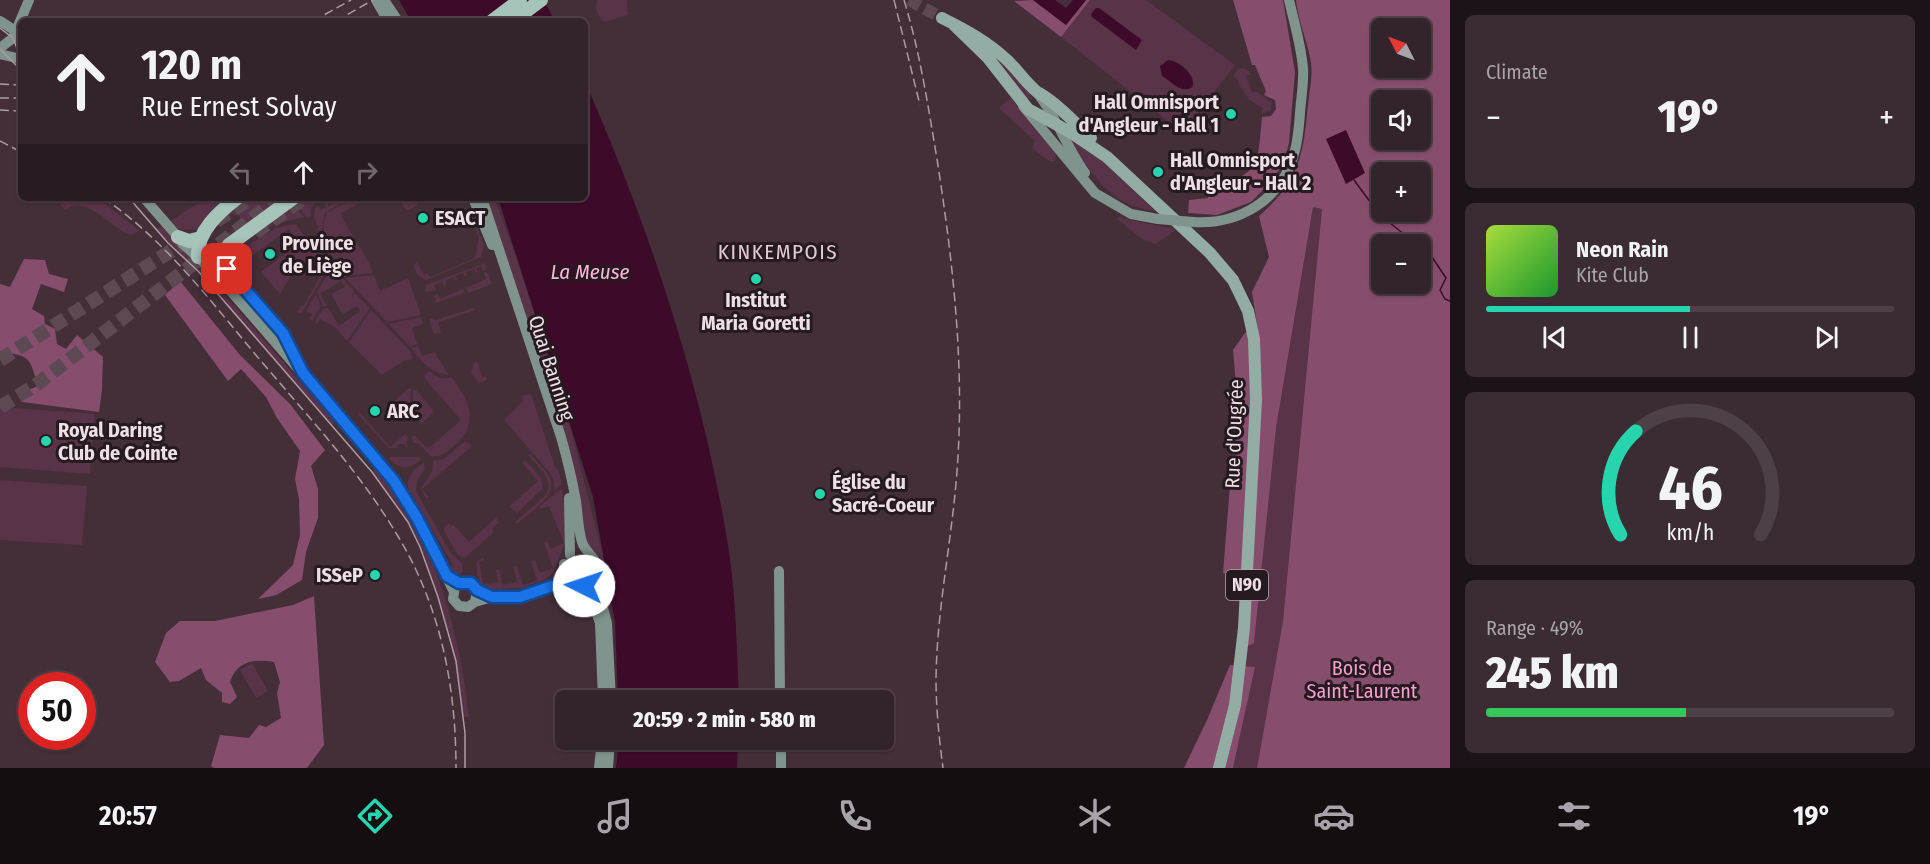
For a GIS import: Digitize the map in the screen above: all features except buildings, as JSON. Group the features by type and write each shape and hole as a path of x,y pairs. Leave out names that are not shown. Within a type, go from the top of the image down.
{"highway":[{"path":"496,18 520,0"},
{"path":"517,18 541,0"},
{"path":"178,237 199,248 214,217 233,201"},
{"path":"227,269 225,252 227,247 288,201"}],"main road":[{"path":"23,18 29,0"},
{"path":"376,0 386,18"},
{"path":"384,0 396,18"},
{"path":"1021,100 1024,109 1083,181 1095,193 1131,214 1158,219 1215,222 1250,212 1265,201 1279,186 1288,171 1296,149 1303,86 1302,62 1289,0"},
{"name":"Rue d'Ougrée","path":"942,18 973,33 997,50 1038,93 1045,95 1099,145 1107,157"},
{"path":"2,23 18,28"},
{"name":"Rue d'Ougrée","path":"954,25 988,57 1033,113 1055,123 1107,157 1220,264 1242,297 1248,311 1254,339 1256,400 1244,628 1235,705 1219,768"},
{"path":"0,48 13,38 18,30"},
{"path":"0,54 18,58"},
{"path":"1021,100 1034,101 1038,93 1082,169 1106,199"},
{"path":"147,201 178,237"},
{"name":"Quai Banning","path":"474,201 503,275 552,424 562,462 570,509 567,560 563,571 569,582"},
{"name":"Quai Banning","path":"484,201 561,437 571,473 582,540 598,564 599,570 595,579"},
{"path":"199,248 215,257 227,269 283,333 303,373"},
{"path":"199,248 265,331 399,487 447,576 456,586"},
{"path":"265,331 274,336 283,333"},
{"path":"537,590 554,578 576,552 588,552"},
{"path":"779,572 780,690"},
{"path":"456,586 453,599 459,606 468,607 475,602 492,597 520,597 569,582 584,586 595,579 607,623 610,690"},
{"path":"456,586 468,582 477,590 492,597"},
{"path":"584,586 600,623 603,690"},
{"path":"475,602 478,596 477,590"},
{"path":"599,768 601,750"},
{"path":"608,768 609,750"},
{"path":"781,750 781,768"}],"shaded area":[{"path":"597,0 627,0 628,15 604,22 597,12"},
{"path":"1090,0 1146,0 1235,65 1183,133 1061,37"},
{"path":"975,37 1027,88 1033,99 1027,99"},
{"path":"1243,68 1251,75 1246,75 1252,92 1257,92 1272,103 1270,111 1261,112 1263,108 1247,96 1237,78 1233,77 1238,69"},
{"path":"1011,98 1056,154 1055,161 1049,161 1032,148 1035,141 999,108"},
{"path":"1072,136 1095,154 1155,211 1126,203 1103,186 1068,138"},
{"path":"101,201 139,230 134,234 128,234 89,208 73,206 65,210 58,202"},
{"path":"201,201 228,201 200,230 178,229 171,221"},
{"path":"239,201 283,201 226,244 220,238 239,226 241,219 239,215 231,214 210,227"},
{"path":"294,201 316,201 311,208 311,216 306,217"},
{"path":"326,201 329,206 334,203 333,201 345,201 325,213 322,230 319,232 314,215 315,209 318,206 321,210 326,207 324,203"},
{"path":"349,201 363,201 340,214 373,273 344,276 327,246 323,229 327,213"},
{"path":"400,201 416,201 418,205 409,210"},
{"path":"486,201 495,201 563,399 604,560 611,616 609,616 587,544 582,515"},
{"path":"292,203 304,217 275,224 232,249"},
{"path":"1313,207 1322,209 1283,621 1257,768 1233,768 1255,667 1243,666 1246,647 1254,643 1276,428"},
{"path":"1119,216 1176,230 1156,244 1142,239 1117,219"},
{"path":"473,217 484,245 481,257 426,280 418,276 413,265 417,262 424,275 428,273 430,277 475,258 479,237 472,220 468,221"},
{"path":"295,224 308,240 308,245 301,252 303,253 312,245 314,248 319,247 322,258 317,270 299,260 297,265 307,272 305,276 294,271 280,294 261,272 299,243 289,229 239,265 231,256 276,228"},
{"path":"161,226 202,268 335,422 331,426 197,272 155,230"},
{"path":"323,245 331,257 330,265 301,314 297,312 304,305 323,272 325,261"},
{"path":"334,263 342,278 355,292 352,296 356,294 370,308 347,341 336,328 320,319 317,324 314,322 323,309 328,308 339,326 360,311 357,306 343,314 331,294 345,287 341,281 320,294 327,306 323,307 317,292"},
{"path":"485,263 486,270 483,271 481,266 476,268 478,272 476,273 474,269 466,272 465,277 463,273 455,276 457,280 455,281 453,277 445,281 446,285 444,286 442,282 434,285 436,290 426,292 426,285"},
{"path":"487,272 492,284 468,293 466,288 486,279 484,273"},
{"path":"374,275 380,291 408,278 421,315 387,322 345,278"},
{"path":"463,289 465,293 435,303 436,299 433,296 438,294 440,299"},
{"path":"316,294 321,306 312,321 309,319 312,314 306,311"},
{"path":"474,308 475,310 438,322 441,333 434,334 430,318 436,320"},
{"path":"371,310 411,352 412,359 404,361 382,375 349,342"},
{"path":"421,317 423,324 412,328 417,344 410,347 389,324"},
{"path":"418,346 422,356 434,352 449,375 432,369 423,362 411,348"},
{"path":"475,361 478,363 482,377 485,376 487,380 479,383 471,373"},
{"path":"429,371 439,378 452,378 467,403 470,420 468,428 456,444 448,451 432,457 418,443 413,443 412,437 414,435 428,449 461,420 426,380 424,376"},
{"path":"408,389 411,389 409,420 401,419 397,422 388,412 388,407"},
{"path":"413,390 416,390 433,410 432,414 421,424 420,421 412,420"},
{"path":"531,394 562,484 555,490 550,473 504,420 523,401 522,396"},
{"name":"Royal Daring Club de Cointe","path":"0,407 95,414 90,474 0,467"},
{"path":"360,413 390,447 405,434 408,437 406,448 404,444 398,444 397,448 389,448 358,414"},
{"path":"465,441 472,446 422,489 429,497 426,499 421,488 432,472 433,461 445,458"},
{"path":"530,454 549,476 550,490 542,503 517,524 515,522 547,494 546,477 528,455"},
{"path":"388,457 419,457 421,460 412,466 404,467"},
{"path":"525,460 541,478 543,488 517,513 510,506 538,481 522,463"},
{"path":"424,463 425,469 417,480 416,491 452,555 462,563 463,571 458,577 450,574 452,563 408,488 412,473"},
{"path":"376,469 410,518 442,588 462,667 469,717 462,717 451,643 428,567 406,522 371,473"},
{"name":"Royal Daring Club de Cointe","path":"0,480 87,486 82,545 0,540"},
{"path":"562,488 566,522 565,543 553,573 546,579 523,588 493,589 482,586 477,574 477,562 483,557 484,561 479,562 483,584 498,582 496,570 499,570 503,585 517,582 513,567 517,566 523,585 537,581 531,561 535,560 540,573 553,568 544,543 547,541 551,549 564,543 549,506 541,509 539,507"},
{"path":"496,518 499,522 492,529 494,532 465,558 457,554 443,529 449,523 451,526 453,524 469,542"},
{"path":"580,557 588,560 591,568 588,576 580,579 572,576 569,568 572,560"},
{"path":"252,663 268,691 256,698 240,670"}],"green space":[{"path":"1033,0 1066,25 1086,0 1090,0 1061,37 1014,1"},
{"path":"1233,0 1283,0 1295,72 1289,143 1283,165 1251,202 1217,215 1188,213 1189,200 1208,198 1207,190 1237,178 1252,167 1259,149 1262,117 1271,116 1276,109 1275,100 1264,95 1266,91 1255,65 1252,65"},
{"name":"Bois de Saint-Laurent","path":"1296,0 1450,0 1450,768 1257,768 1283,621 1322,209 1313,207 1276,428 1254,643 1246,647 1251,578 1223,573 1237,397 1233,350 1245,333 1258,331 1252,292 1269,257 1259,216 1283,191 1297,166 1304,139 1311,84 1310,55"},
{"path":"24,259 45,260 49,274 68,279 64,292 41,284 32,309 44,316 45,324 55,329 57,344 66,349 77,335 103,357 99,412 22,402 23,392 38,386 33,369 27,360 18,355 0,351 0,284 10,287"},
{"path":"180,281 240,355 290,404 325,450 311,466 318,489 318,518 306,552 302,580 276,595 258,599 293,565 300,535 299,499 295,479 300,451 277,418 266,397 241,369 228,381 165,295"},
{"path":"314,596 324,745 307,768 214,768 211,766 220,735 249,738 259,725 266,727 281,718 277,693 280,682 274,662 254,661 242,665 230,682 237,697 230,704 222,702 222,693 206,680 201,668 179,681 170,682 155,662 166,633 180,621 215,621 293,605"},
{"path":"1230,665 1255,667 1233,768 1184,768 1207,720"}],"water":[{"path":"399,0 544,0 553,18 409,18"},
{"path":"1033,0 1055,0 1066,8 1073,0 1086,0 1066,25"},
{"path":"1096,8 1142,40 1136,50 1092,17 1091,14"},
{"path":"1168,60 1182,66 1187,71 1191,76 1193,86 1183,89 1162,76 1160,66"},
{"name":"La Meuse","path":"588,89 632,195 653,253 705,430 729,551 736,625 739,690 618,690 615,622 593,497 499,201 588,201"},
{"path":"1346,130 1365,173 1346,184 1326,139"},
{"path":"618,750 738,750 737,768 616,768"}],"waterway":[{"path":"1354,180 1379,214 1404,234"},
{"path":"1431,256 1446,278 1440,290 1445,299 1450,301"}],"tunnel":[{"path":"909,0 942,18"},
{"path":"216,221 246,201"},
{"path":"0,407 36,385 275,201"},
{"path":"255,233 300,201"},
{"path":"0,360 193,237"}],"tram line":[{"path":"0,28 13,38 18,51"},
{"path":"0,49 17,66"},
{"path":"132,201 168,243 198,271 372,472 408,522 420,547 438,597 456,661 465,733 465,768"}],"railway":[{"path":"318,18 351,0"},
{"path":"341,18 373,0"},
{"path":"894,0 920,105"},
{"path":"904,0 919,59 937,159 956,315 960,393 957,471 937,652 938,723 943,768"},
{"path":"0,84 18,85"},
{"path":"0,98 18,98"},
{"path":"0,110 18,111"},
{"path":"0,141 18,150"},
{"path":"107,201 146,232 203,291 347,463 396,533 424,588 442,646 453,706 456,768"}],"place":[{"name":"Hall Omnisport d'Angleur - Hall 1","path":"1231,114"},
{"name":"Hall Omnisport d'Angleur - Hall 2","path":"1158,172"},
{"name":"ESACT","path":"423,218"},
{"name":"Province de Liège","path":"270,254"},
{"name":"Institut Maria Goretti","path":"756,279"},
{"name":"ARC","path":"375,411"},
{"name":"Royal Daring Club de Cointe","path":"46,441"},
{"name":"Église du Sacré-Coeur","path":"820,494"},
{"name":"ISSeP","path":"375,575"}],"district":[{"name":"KINKEMPOIS","path":"778,252"}],"route":[{"path":"227,269 283,333 303,373 380,462 408,500 447,576 459,583 471,583 477,590 492,597 520,597 564,582 584,586"}]}
